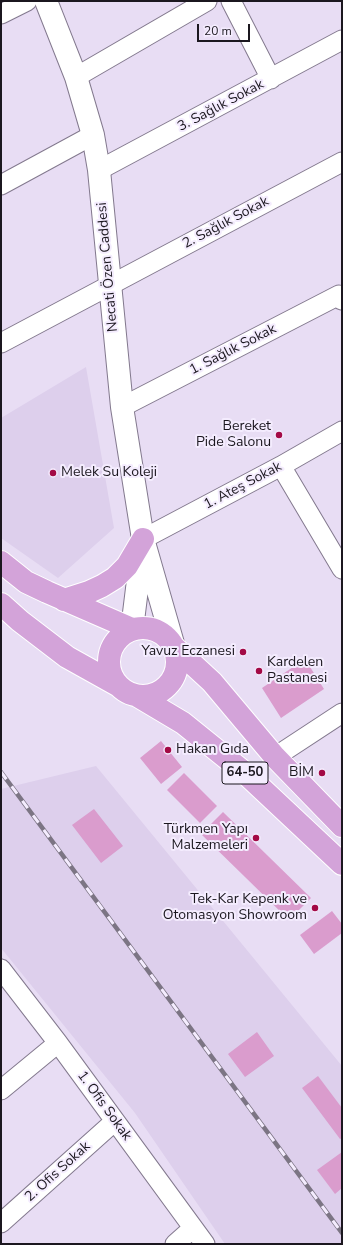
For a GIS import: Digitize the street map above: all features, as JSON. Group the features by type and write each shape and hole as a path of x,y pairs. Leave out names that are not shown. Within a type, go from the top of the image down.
{"main road":[{"path":"64,600 89,592 115,578 127,566 143,539"},
{"name":"64-50","path":"1,562 26,582 64,600 132,629 142,627 152,628 161,632 169,639 174,647 212,682 274,757 342,826"},
{"name":"64-50","path":"1,604 20,621 67,657 183,723 245,773 342,864"},
{"path":"132,629 122,634 114,643 109,654 109,666 112,677 128,691 147,696 157,693 166,687 173,678 177,668 177,658 174,647"}],"street":[{"path":"1,14 27,1"},
{"name":"Necati Özen Caddesi","path":"46,1 76,77 92,135 99,170 122,407 143,539"},
{"path":"76,77 207,1"},
{"path":"231,1 271,79"},
{"name":"3. Sağlık Sokak","path":"99,170 342,40"},
{"path":"1,185 92,135"},
{"name":"2. Sağlık Sokak","path":"1,343 109,284 342,162"},
{"name":"1. Sağlık Sokak","path":"122,407 339,296 342,300"},
{"name":"1. Ateş Sokak","path":"143,539 281,466 342,431"},
{"path":"281,466 342,569"},
{"path":"132,629 143,539"},
{"path":"143,539 174,647"},
{"path":"274,757 342,713"},
{"name":"1. Ofis Sokak","path":"1,969 58,1043 205,1244"},
{"path":"1,1090 58,1043"},
{"name":"2. Ofis Sokak","path":"1,1224 115,1121"},
{"path":"175,1244 193,1228"}],"shaded area":[{"name":"Melek Su Koleji","path":"86,367 114,528 58,578 1,538 1,418"},
{"path":"96,766 342,1066 342,1244 225,1244 135,1113 1,948 1,789"}],"building":[{"path":"305,659 324,689 281,718 262,688"},
{"path":"161,741 182,767 161,784 140,758"},
{"path":"184,773 217,806 200,823 167,790"},
{"path":"94,809 123,846 101,863 72,825"},
{"path":"223,812 311,898 289,920 201,834"},
{"path":"332,911 342,924 342,933 314,954 300,935"},
{"path":"257,1032 274,1056 245,1077 228,1054"},
{"path":"318,1076 342,1108 342,1138 340,1139 302,1088"},
{"path":"342,1152 342,1188 335,1194 317,1170"}],"railway":[{"path":"1,772 342,1233"}],"place":[{"name":"Bereket Pide Salonu","path":"279,435"},
{"name":"Melek Su Koleji","path":"53,473"},
{"name":"Yavuz Eczanesi","path":"243,652"},
{"name":"Kardelen Pastanesi","path":"259,671"},
{"name":"Hakan Gıda","path":"168,750"},
{"name":"BİM","path":"322,773"},
{"name":"Türkmen Yapı Malzemeleri","path":"256,838"},
{"name":"Tek-Kar Kepenk ve Otomasyon Showroom","path":"315,908"}]}
